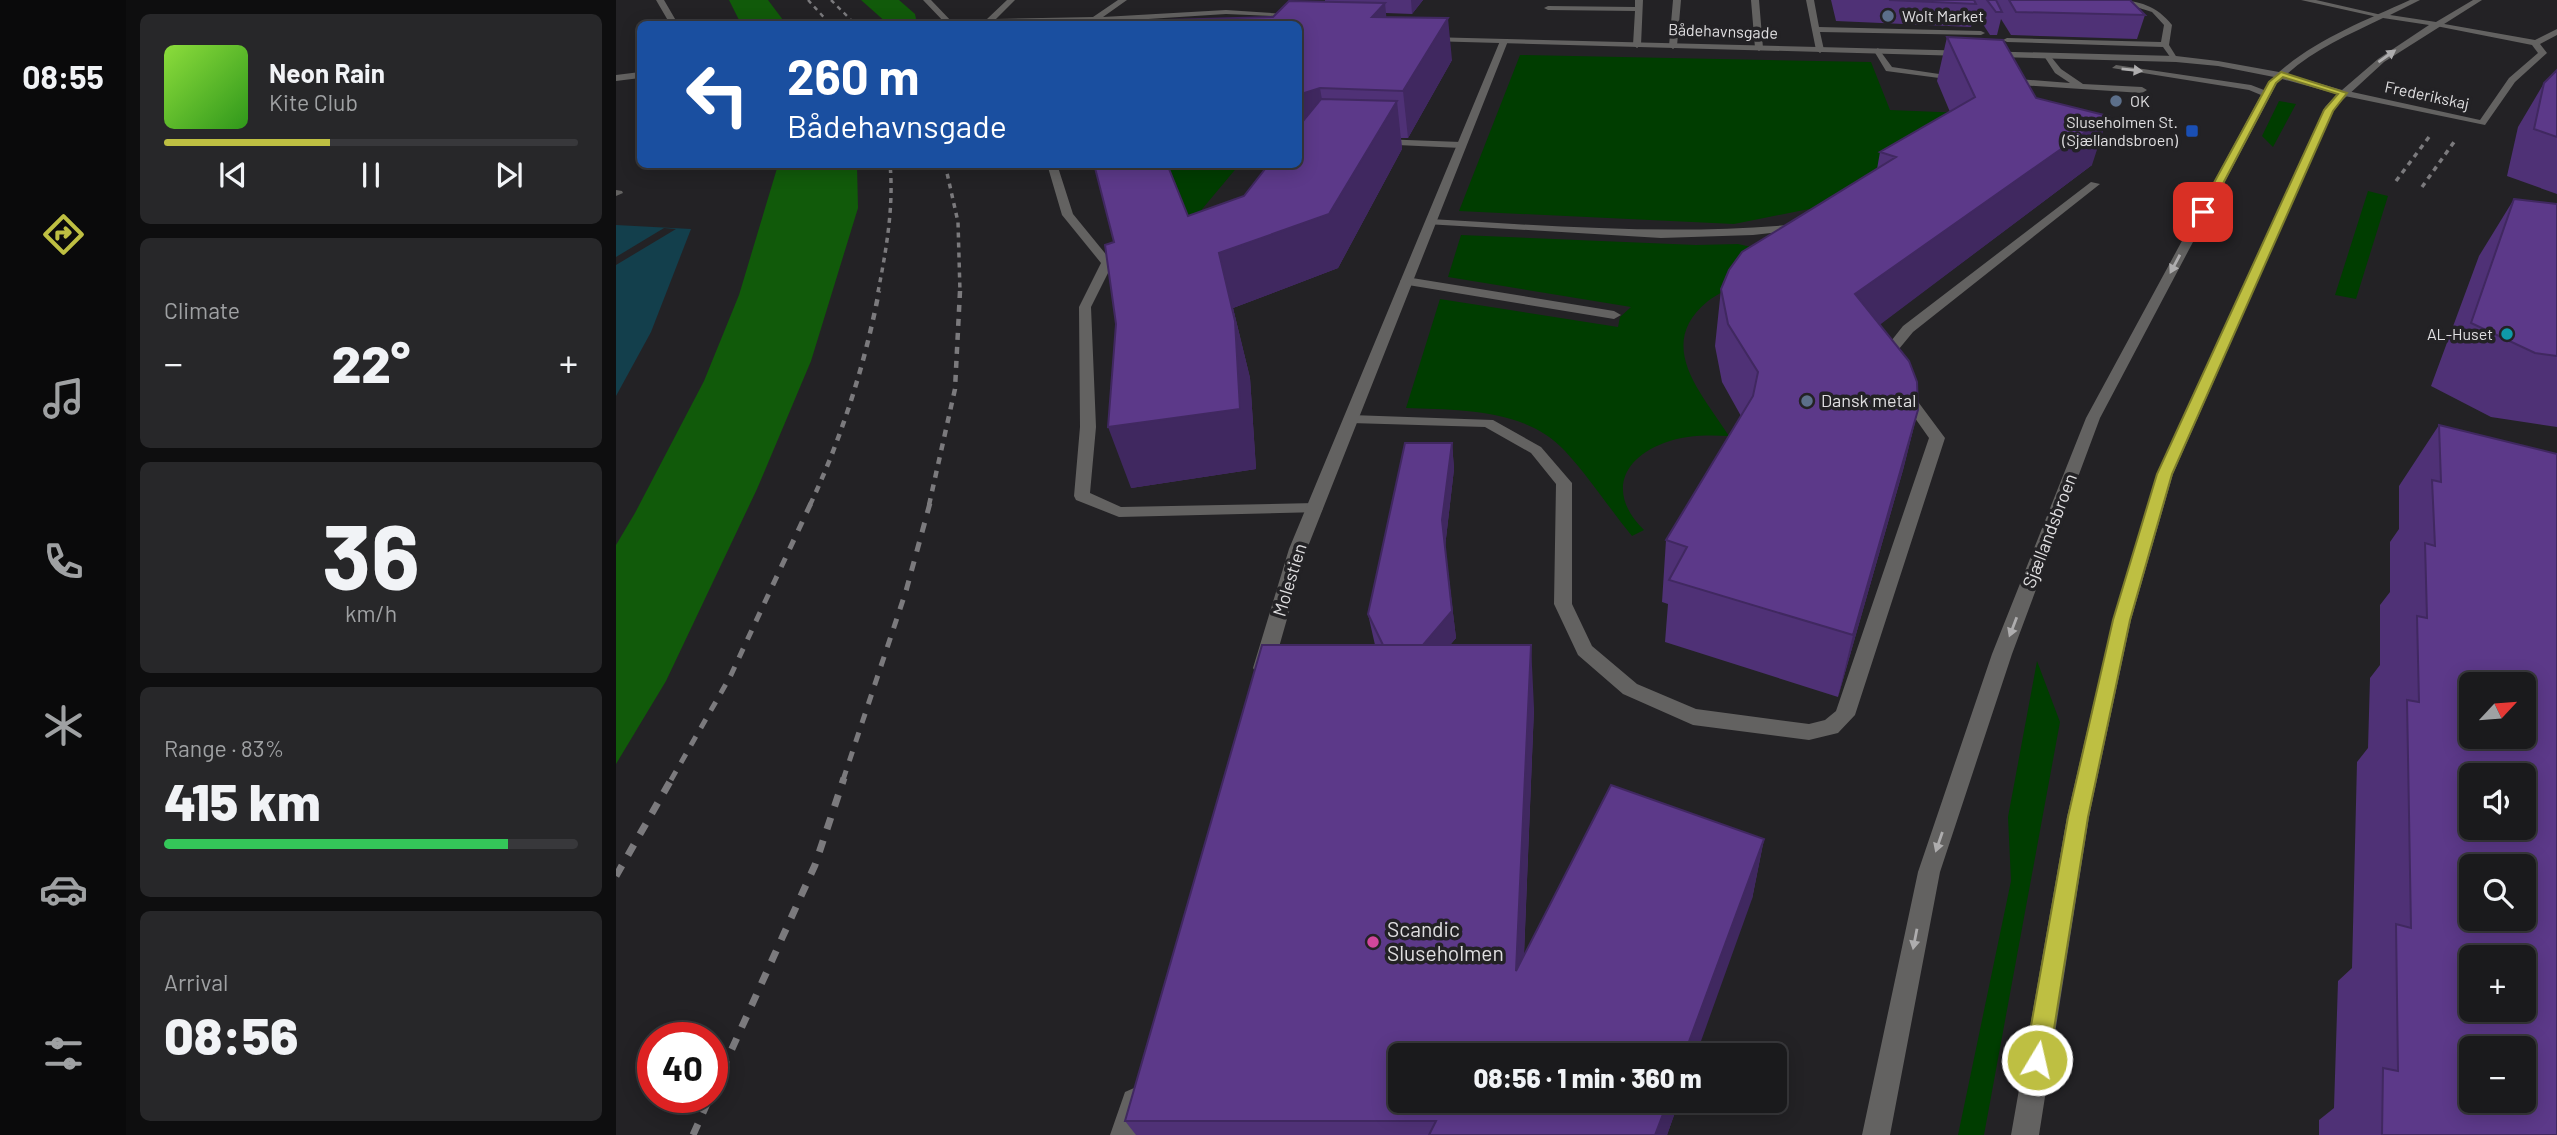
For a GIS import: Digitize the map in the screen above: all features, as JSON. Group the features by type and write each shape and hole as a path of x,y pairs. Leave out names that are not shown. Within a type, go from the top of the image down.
{"street":[{"path":"660,0 672,21"},
{"path":"926,0 947,21"},
{"path":"989,21 1011,0"},
{"path":"1095,19 1122,0"},
{"path":"1673,46 1677,0"},
{"path":"1755,0 1759,48"},
{"path":"1810,0 1820,50"},
{"path":"2118,0 2155,10 2168,25 2165,45 2176,59"},
{"path":"2305,0 2535,43 2556,33"},
{"name":"Sjællandsbroen","path":"1876,1135 1929,873 2002,654 2093,418 2269,89 2281,74 2301,57 2326,42 2416,0"},
{"path":"2025,1135 2078,817 2122,620 2165,474 2329,110 2343,93 2385,57 2478,0"},
{"path":"1548,8 1639,5 1637,45"},
{"path":"1163,16 1172,8"},
{"path":"989,21 1117,19 1226,12 1303,15 1309,8"},
{"path":"1975,22 1994,54"},
{"path":"1446,27 1447,40"},
{"path":"1816,29 1981,33"},
{"path":"2001,30 2016,55"},
{"name":"Bådehavnsgade","path":"1420,39 1994,54 2051,60"},
{"path":"2007,40 2165,45"},
{"name":"Molestien","path":"1255,695 1298,549 1504,41"},
{"name":"Frederikskaj","path":"2343,93 2482,123 2512,80 2543,53 2535,43"},
{"path":"1878,51 1889,69 1970,78"},
{"path":"2147,58 2269,89 2343,93"},
{"path":"2051,60 2201,60 2281,74 2343,93"},
{"path":"2051,60 2187,77 2265,93 2269,89"},
{"path":"2051,60 2058,71 2081,87"},
{"path":"616,78 637,75"},
{"path":"1997,80 2142,90"},
{"path":"1368,142 1461,145"},
{"path":"1053,168 1068,215 1107,262 1085,307 1088,427 1082,496 1119,512 1315,508"},
{"path":"1351,419 1488,423 1536,450 1564,483 1563,604 1585,650 1630,689 1693,717 1809,732 1831,727 1844,715 1937,438 1894,379 1887,355 1908,329 2095,184"},
{"path":"1430,222 1684,236 1743,235 1815,225"},
{"path":"1406,281 1614,315"},
{"path":"1124,1135 1140,1082"}],"green space":[{"path":"729,0 768,0 784,21 740,21"},
{"path":"861,0 899,0 915,14 916,21 885,21"},
{"path":"1520,55 1871,62 1890,110 1989,114 1844,202 1734,224 1459,211"},
{"path":"2279,101 2296,104 2273,147 2262,136"},
{"path":"777,168 857,168 858,208 811,361 757,489 666,681 616,764 616,545 704,381 739,295"},
{"path":"1162,168 1236,168 1198,214 1181,217"},
{"path":"2368,191 2388,196 2356,299 2335,295"},
{"path":"1461,235 1696,245 1738,244 1760,249 1743,278 1708,301 1692,318 1685,335 1684,352 1688,369 1729,436 1696,436 1672,440 1649,450 1637,459 1624,480 1623,492 1633,517 1644,530 1632,536 1565,451 1531,426 1490,414 1406,408 1440,299 1618,327 1620,317 1631,307 1448,277"},
{"path":"2037,661 2060,722 1984,1135 1958,1135 2011,881 2008,817"}],"water":[{"path":"616,225 691,229 651,332 616,396"}],"pier":[{"path":"664,228 676,229 616,265 616,257"}],"building":[{"path":"1889,0 1974,0 1976,4"},
{"path":"1987,0 1996,0 2002,12 1996,12"},
{"path":"2009,0 2130,0 2145,15 2016,12"},
{"path":"1289,1 1385,3 1372,17 1448,18 1403,91 1320,88 1302,94 1302,21 1132,21 1273,17"},
{"name":"Dansk metal","path":"1947,37 2003,40 2036,98 2108,116 1855,294 1909,361 1917,382 1918,410 1853,635 1669,580 1687,547 1666,540 1753,396 1758,372 1728,324 1721,289 1729,270 1742,252 1896,157 1880,152 1975,97"},
{"path":"2557,70 2557,137 2534,129 2544,83"},
{"path":"1321,99 1397,101 1329,214 1219,253 1235,321 1240,409 1108,427 1116,324 1105,245 1114,242 1095,168 1169,168 1188,216 1244,196 1266,168 1302,168 1302,122"},
{"path":"2514,199 2557,204 2557,356 2535,353 2471,323"},
{"path":"2439,425 2557,454 2557,1135 2382,1135 2383,1068 2398,1071 2396,924 2411,928 2407,700 2419,702 2417,616 2427,618 2425,543 2435,546 2432,480 2441,482"},
{"path":"1405,443 1452,443 1442,520 1452,611 1423,645 1383,645 1368,614"},
{"name":"Scandic Sluseholmen","path":"1262,645 1531,645 1516,971 1611,785 1764,839 1688,1043 1388,1043 1388,1113 1663,1113 1655,1135 1429,1135 1436,1121 1125,1121"}],"railway":[{"path":"808,0 827,21"},
{"path":"831,0 852,21"},
{"path":"2396,181 2429,137"},
{"path":"2422,187 2454,142"},
{"path":"878,292 890,213 890,168"},
{"path":"946,168 958,222 960,291"},
{"path":"810,505 851,400 879,291"},
{"path":"929,505 955,389 960,291"},
{"path":"671,780 730,677 811,503"},
{"path":"843,780 906,591 930,503"},
{"path":"616,876 672,778"},
{"path":"728,1058 815,865 844,778"},
{"path":"693,1135 703,1113"}],"place":[{"name":"Wolt Market","path":"1888,16"},
{"name":"OK","path":"2116,101"},
{"name":"Sluseholmen St. (Sjællandsbroen)","path":"2192,131"},
{"name":"AL-Huset","path":"2507,334"},
{"name":"Dansk metal","path":"1807,401"},
{"name":"Scandic Sluseholmen","path":"1373,942"}],"route":[{"path":"2037,1060 2078,817 2122,620 2165,474 2330,107 2343,93 2281,74 2273,82 2203,212"}]}
